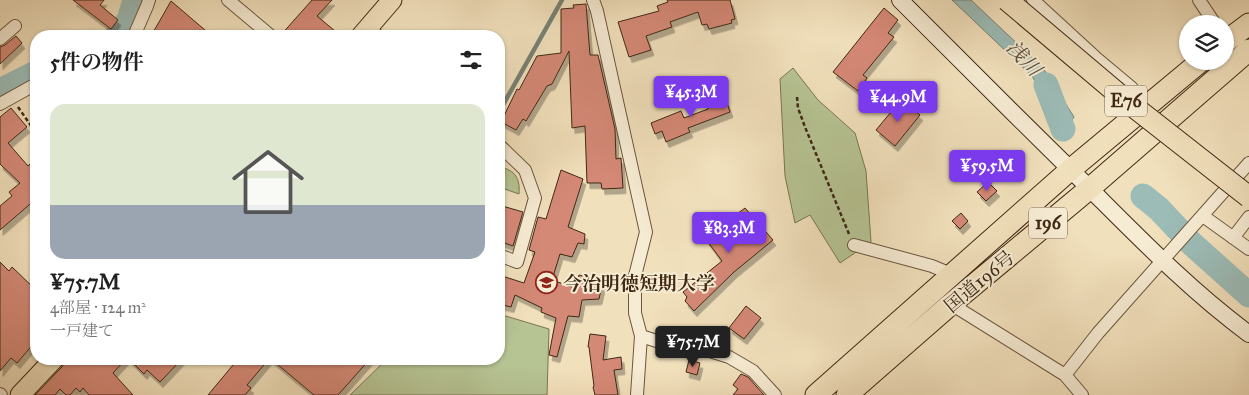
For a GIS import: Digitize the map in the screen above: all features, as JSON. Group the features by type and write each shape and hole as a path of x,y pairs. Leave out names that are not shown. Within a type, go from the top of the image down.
{"highway":[{"name":"E76","path":"1006,0 1128,103 1249,197"},
{"path":"1234,31 1249,24"},
{"name":"国道196号","path":"847,395 1249,50"},
{"name":"国道196号","path":"816,395 1070,170 1190,70"}],"main road":[{"path":"371,30 392,0"},
{"path":"20,395 48,365"}],"street":[{"path":"137,30 149,0"},
{"path":"228,0 263,30"},
{"path":"593,0 646,232 635,276 635,313 642,336 637,395"},
{"path":"900,0 1162,261 1225,317 1249,334"},
{"path":"1032,0 1132,88"},
{"path":"1199,0 1209,15"},
{"path":"0,39 15,26"},
{"path":"3,101 30,87"},
{"path":"505,151 525,170 535,198 517,262 505,257"},
{"path":"1064,375 1098,333 1162,261 1246,171"},
{"path":"1203,216 1249,249"},
{"path":"1233,238 1249,217"},
{"path":"854,245 932,266 953,275"},
{"path":"951,304 1064,375 1082,395"},
{"path":"642,336 666,344 694,346 729,357 752,371 775,395"}],"path":[{"path":"797,97 798,108 805,127 854,245"},
{"path":"3,101 30,127"}],"green space":[{"path":"793,68 818,100 855,133 866,171 871,242 840,263 810,215 795,223 785,176 780,79"},
{"path":"505,168 512,172 517,178 519,194 505,189"},
{"path":"505,316 549,329 547,395 350,395 381,365 505,365"}],"water":[{"path":"952,0 971,0 1043,68 1074,117 1070,123 1049,108 1032,76"}],"building":[{"path":"73,0 104,0 100,5 118,20 111,29"},
{"path":"312,0 332,0 317,16 334,30 285,30"},
{"path":"667,0 730,0 735,19 731,20 732,23 709,29 707,24 702,25 698,12 670,22 672,27 646,36 651,50 629,57 618,22 659,11 657,6 668,2"},
{"path":"171,1 205,30 154,30"},
{"path":"586,4 590,55 598,55 615,129 616,159 621,158 623,188 602,189 601,183 587,183 585,126 572,128 569,51 552,84 547,86 526,121 523,119 516,130 505,124 505,114 537,56 561,53 561,9 574,8 573,5"},
{"path":"884,8 898,20 888,33 894,37 863,75 867,78 858,91 833,72"},
{"path":"16,36 22,43 0,64 0,47"},
{"path":"723,91 730,112 688,128 690,132 666,142 662,131 655,134 651,123 681,111 684,118 708,109 705,99"},
{"path":"901,100 920,115 895,146 876,130"},
{"path":"11,108 27,127 8,143 28,166 30,164 30,204 0,230 0,206 12,196 9,192 20,183 0,164 0,117"},
{"path":"561,170 583,179 568,227 585,234 584,244 578,243 572,257 560,254 552,280 575,288 579,275 603,281 599,299 582,300 579,317 568,316 557,357 549,355 556,318 541,312 542,308 515,295 511,307 505,306 505,277 524,283 535,252 529,250 538,217 546,219"},
{"path":"988,182 997,191 986,201 977,192"},
{"path":"505,207 523,212 513,246 505,243"},
{"path":"745,208 773,240 734,272 694,311 685,301 687,297 683,292 722,261 705,238"},
{"path":"961,213 968,221 960,229 952,221"},
{"path":"0,262 9,271 12,267 30,284 30,348 17,363 11,358 0,371"},
{"path":"746,306 761,318 744,339 729,328"},
{"path":"590,334 606,336 603,360 621,357 622,369 614,370 618,395 595,395 588,347"},
{"path":"689,360 700,363 697,375 686,372"},
{"path":"63,365 120,365 113,373 133,395 89,395 83,388 80,392 76,388 70,395 66,395 60,389 55,395 35,395"},
{"path":"135,365 176,365 160,382 147,370 144,374"},
{"path":"233,365 264,365 247,385 251,388 245,395 208,395"},
{"path":"278,365 365,365 338,395 314,395"},
{"path":"741,374 748,377 764,395 733,395 738,389 733,385"}],"waterway":[{"path":"122,30 129,20 135,0"},
{"path":"505,101 562,0"},
{"path":"0,91 30,76"},
{"name":"浅川","path":"1046,85 1063,129"},
{"name":"浅川","path":"1143,196 1159,209 1191,243 1249,295"}],"place":[{"name":"今治明徳短期大学","path":"547,283"}]}
